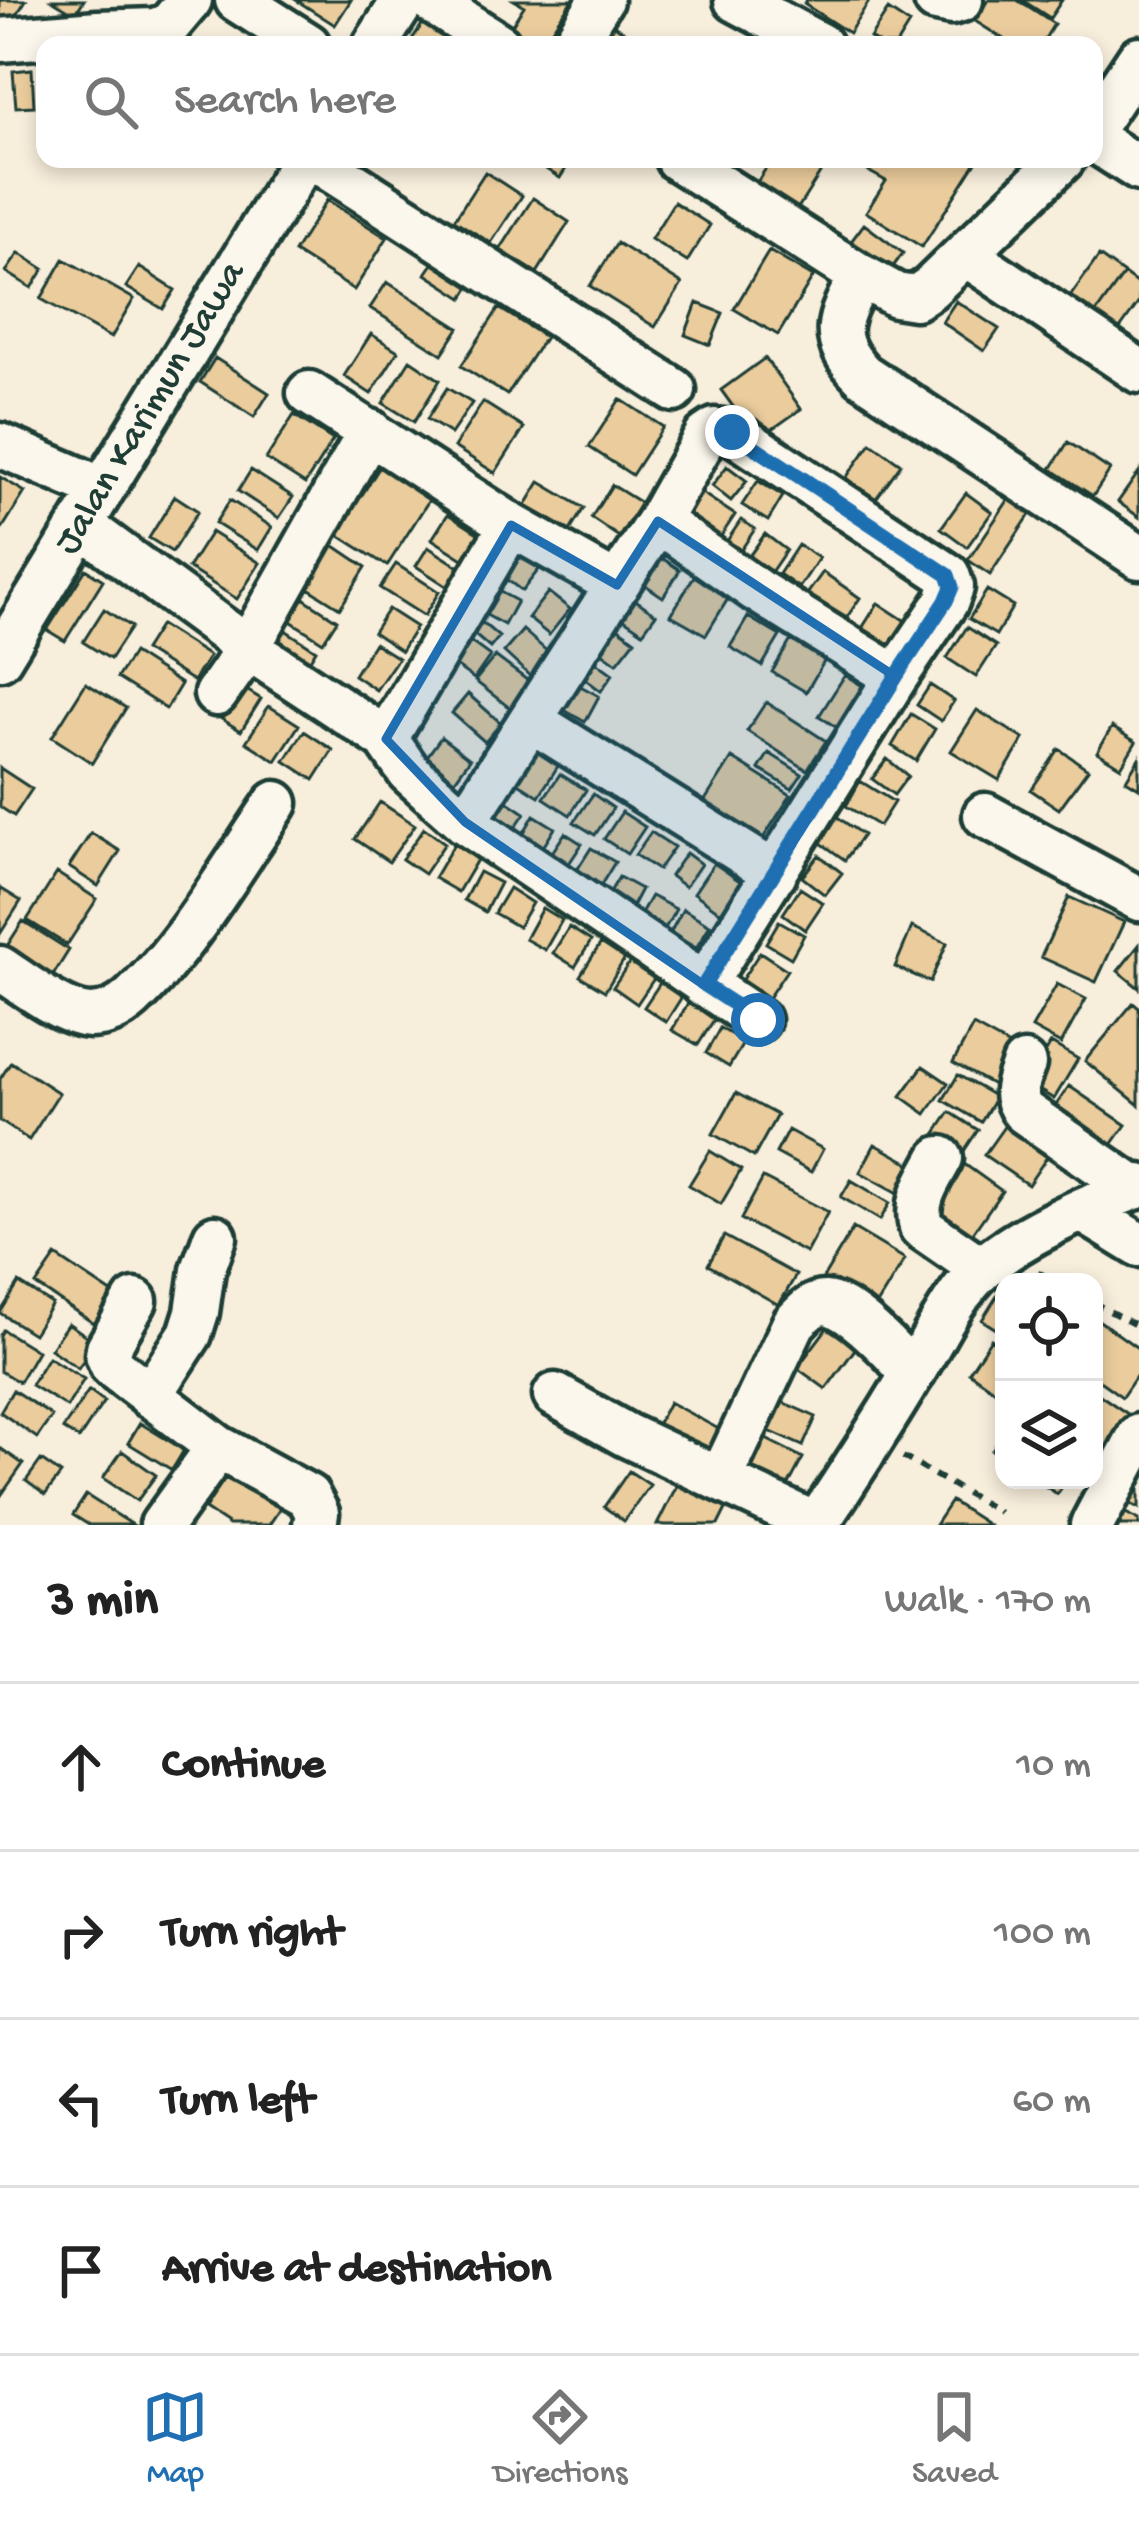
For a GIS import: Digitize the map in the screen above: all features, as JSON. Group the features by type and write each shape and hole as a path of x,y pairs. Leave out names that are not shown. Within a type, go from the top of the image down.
{"street":[{"path":"0,40 106,16 154,30 169,25 190,0"},
{"path":"237,0 294,36"},
{"path":"381,36 404,0"},
{"path":"429,0 485,36"},
{"path":"579,36 602,0"},
{"path":"736,0 803,36"},
{"path":"936,0 961,0"},
{"path":"1103,112 1139,58"},
{"path":"1103,146 1139,170"},
{"name":"Jalan Karimun Jawa","path":"3,647 299,168"},
{"path":"328,168 674,390"},
{"path":"690,168 861,276 896,295 915,298 965,254 1043,168"},
{"path":"965,254 1139,371"},
{"path":"861,276 840,316 839,343 848,359 863,374 1139,557"},
{"path":"309,393 511,525 616,585"},
{"path":"465,822 658,521 706,436 715,430 732,432 948,575 952,587 946,601 704,985"},
{"path":"217,694 248,648 370,431"},
{"path":"0,445 92,507 248,648 386,739 410,772 465,822 758,1020"},
{"path":"658,521 756,590 896,677"},
{"path":"386,739 511,525"},
{"path":"532,721 775,873"},
{"path":"0,968 66,1009 88,1016 110,1012 130,1000 178,946 277,803"},
{"path":"985,815 1139,899"},
{"path":"1024,1064 1014,1090 1015,1101 1024,1112 1137,1187"},
{"path":"941,1159 921,1193 917,1211 921,1227 982,1269"},
{"path":"555,1395 626,1435 816,1525 957,1300 982,1269 1002,1253 1082,1210 1137,1187"},
{"path":"1082,1210 1139,1245"},
{"path":"150,1396 190,1334 202,1270 215,1237"},
{"path":"135,1301 108,1348 112,1366 218,1447 308,1496 316,1513 315,1525"},
{"path":"721,1478 794,1324 807,1309 824,1303 838,1307 882,1340 912,1376"},
{"path":"1092,1525 1139,1436"},
{"path":"162,1525 218,1447"}],"path":[{"path":"1103,1308 1139,1327"},
{"path":"873,1439 999,1512"}],"highlighted area":[{"path":"658,521 896,677 704,985 465,822 386,739 511,525 617,585"}],"building":[{"path":"0,0 26,0 10,25 0,18"},
{"path":"52,0 84,0 75,14"},
{"path":"296,0 351,0 335,25"},
{"path":"514,0 572,0 547,36 505,36 524,6"},
{"path":"807,0 870,0 849,33 804,4"},
{"path":"988,0 1017,0 1054,24 1047,36 999,36 975,21"},
{"path":"1022,0 1062,0 1050,18"},
{"path":"888,10 909,24 902,36 871,36"},
{"path":"600,16 631,36 588,36"},
{"path":"423,23 444,36 414,36"},
{"path":"32,69 34,106 16,107 13,71"},
{"path":"544,168 566,168 560,178"},
{"path":"766,168 823,168 793,216 752,190"},
{"path":"863,168 972,168 922,247 866,212 886,181"},
{"path":"485,172 522,196 491,243 454,220"},
{"path":"533,198 569,222 537,273 500,250"},
{"path":"327,200 387,238 354,290 294,252"},
{"path":"674,202 710,225 687,262 651,239"},
{"path":"864,224 903,253 882,282 843,252"},
{"path":"617,243 682,284 655,327 590,286"},
{"path":"442,250 478,274 463,298 426,274"},
{"path":"769,251 813,277 778,335 734,309"},
{"path":"19,253 44,269 32,288 6,272"},
{"path":"1099,256 1124,274 1094,316 1069,298"},
{"path":"64,259 134,299 111,338 41,299"},
{"path":"139,267 175,290 163,309 126,287"},
{"path":"1124,274 1139,285 1139,302 1117,333 1094,316"},
{"path":"387,282 459,328 442,354 370,308"},
{"path":"956,301 999,329 984,351 942,322"},
{"path":"697,303 723,313 710,345 685,335"},
{"path":"499,308 545,337 507,395 461,366"},
{"path":"371,334 398,351 371,394 344,376"},
{"path":"215,358 269,393 254,417 200,382"},
{"path":"765,358 801,409 757,440 721,390"},
{"path":"410,360 440,380 414,422 383,403"},
{"path":"447,388 472,403 451,434 427,419"},
{"path":"620,399 663,427 632,475 589,447"},
{"path":"483,402 524,428 495,473 454,447"},
{"path":"294,415 333,440 305,484 266,459"},
{"path":"1068,442 1110,470 1093,496 1051,469"},
{"path":"871,443 901,464 875,500 846,478"},
{"path":"381,465 431,497 387,566 337,534"},
{"path":"727,466 747,481 731,501 712,486"},
{"path":"251,470 293,497 279,518 238,491"},
{"path":"1139,472 1139,517 1118,502"},
{"path":"0,477 25,492 0,532"},
{"path":"758,481 783,496 768,521 742,505"},
{"path":"540,482 584,508 565,539 521,513"},
{"path":"612,485 641,503 619,537 591,518"},
{"path":"702,493 735,515 715,545 682,522"},
{"path":"966,493 992,512 967,547 941,528"},
{"path":"175,496 198,511 172,552 149,538"},
{"path":"1011,496 1033,510 990,575 968,560"},
{"path":"230,500 272,527 258,550 215,523"},
{"path":"448,514 487,539 471,564 432,539"},
{"path":"741,520 755,529 739,553 725,544"},
{"path":"211,532 260,563 237,599 188,568"},
{"path":"765,534 786,550 769,575 747,559"},
{"path":"517,541 544,563 522,591 495,571"},
{"path":"332,544 366,567 340,608 305,586"},
{"path":"798,545 819,558 799,588 779,574"},
{"path":"428,547 461,568 448,587 416,566"},
{"path":"656,554 680,570 663,597 638,580"},
{"path":"396,564 439,592 424,616 380,588"},
{"path":"86,569 103,580 65,641 47,630"},
{"path":"823,572 860,598 841,626 803,600"},
{"path":"694,576 729,597 706,635 671,615"},
{"path":"487,585 517,601 504,625 474,608"},
{"path":"987,590 1013,606 996,635 969,619"},
{"path":"548,592 570,609 549,635 528,618"},
{"path":"300,596 337,620 323,642 286,618"},
{"path":"634,599 656,614 643,632 621,617"},
{"path":"878,603 907,622 889,652 859,633"},
{"path":"104,609 131,627 110,659 83,642"},
{"path":"388,609 416,627 401,651 373,632"},
{"path":"471,613 499,637 490,648 462,624"},
{"path":"748,617 780,636 762,666 730,647"},
{"path":"160,625 209,656 193,681 144,650"},
{"path":"616,626 635,640 617,663 599,650"},
{"path":"967,627 996,646 976,677 947,658"},
{"path":"282,628 316,650 302,673 267,651"},
{"path":"523,630 550,654 530,676 504,652"},
{"path":"460,634 490,656 474,679 443,657"},
{"path":"791,640 825,660 806,692 772,672"},
{"path":"374,643 398,658 376,690 354,675"},
{"path":"133,653 181,684 166,709 117,678"},
{"path":"495,656 531,683 511,709 475,681"},
{"path":"592,659 613,674 601,691 580,675"},
{"path":"845,675 869,690 842,731 819,716"},
{"path":"573,682 599,696 585,722 559,707"},
{"path":"86,683 126,708 92,763 52,737"},
{"path":"930,685 954,701 941,721 917,705"},
{"path":"240,686 261,699 241,731 220,718"},
{"path":"468,694 501,723 485,742 452,713"},
{"path":"766,702 826,741 807,770 747,731"},
{"path":"269,706 299,725 276,761 246,742"},
{"path":"977,710 1024,739 999,780 951,751"},
{"path":"911,714 935,729 916,761 892,746"},
{"path":"1112,727 1136,742 1121,767 1097,752"},
{"path":"304,731 333,750 314,780 285,761"},
{"path":"441,737 470,759 449,788 420,766"},
{"path":"1059,749 1088,769 1059,809 1031,790"},
{"path":"536,751 558,766 539,796 517,782"},
{"path":"769,753 802,774 792,789 759,769"},
{"path":"732,758 791,795 762,840 704,802"},
{"path":"1139,758 1139,788 1126,780"},
{"path":"887,759 908,776 894,795 872,779"},
{"path":"0,768 32,789 14,816 0,807"},
{"path":"560,774 586,790 570,815 544,798"},
{"path":"860,781 894,802 879,826 846,806"},
{"path":"593,794 613,808 595,835 574,822"},
{"path":"507,801 525,813 508,838 490,826"},
{"path":"380,802 415,825 389,862 355,839"},
{"path":"622,812 645,827 627,854 604,839"},
{"path":"534,815 555,828 540,852 520,839"},
{"path":"836,816 863,835 845,860 818,841"},
{"path":"424,828 445,843 424,874 402,859"},
{"path":"651,832 674,847 658,870 635,855"},
{"path":"91,833 120,851 98,886 69,867"},
{"path":"565,833 582,844 566,868 549,857"},
{"path":"454,844 478,858 458,892 434,878"},
{"path":"591,848 615,862 601,885 577,870"},
{"path":"686,853 701,864 685,887 670,876"},
{"path":"819,855 842,873 825,895 802,877"},
{"path":"714,863 744,884 723,914 694,893"},
{"path":"479,872 500,883 485,912 464,900"},
{"path":"57,873 97,899 67,945 27,920"},
{"path":"619,877 641,889 630,910 607,897"},
{"path":"0,888 21,901 0,934"},
{"path":"509,888 532,903 518,927 494,913"},
{"path":"800,888 823,903 805,930 783,914"},
{"path":"651,896 676,909 663,932 638,918"},
{"path":"1069,897 1124,922 1096,982 1041,957"},
{"path":"542,908 562,920 545,950 525,939"},
{"path":"683,909 710,925 696,948 670,933"},
{"path":"23,921 69,950 42,993 0,957"},
{"path":"779,921 804,935 791,958 766,943"},
{"path":"569,927 591,941 575,967 553,953"},
{"path":"912,927 947,943 930,982 895,967"},
{"path":"601,943 625,958 605,991 580,976"},
{"path":"1139,945 1139,988 1118,971"},
{"path":"760,952 787,970 764,1004 737,987"},
{"path":"631,960 655,977 637,1004 613,987"},
{"path":"662,980 683,995 666,1022 644,1007"},
{"path":"1057,984 1086,999 1061,1044 1032,1028"},
{"path":"689,1002 715,1018 698,1045 672,1030"},
{"path":"1133,1003 1139,1008 1139,1105 1085,1061"},
{"path":"973,1026 1013,1048 993,1085 953,1063"},
{"path":"720,1028 744,1042 729,1067 706,1053"},
{"path":"1051,1043 1078,1059 1054,1099 1027,1083"},
{"path":"11,1062 59,1093 29,1140 0,1121 0,1079"},
{"path":"923,1066 948,1083 926,1114 901,1096"},
{"path":"958,1075 996,1097 981,1122 943,1100"},
{"path":"1069,1086 1126,1125 1104,1156 1048,1117"},
{"path":"736,1093 777,1115 754,1157 713,1134"},
{"path":"950,1112 978,1130 962,1154 934,1136"},
{"path":"1008,1121 1051,1151 1028,1185 984,1155"},
{"path":"788,1130 823,1149 811,1172 776,1153"},
{"path":"875,1144 922,1170 906,1197 860,1172"},
{"path":"710,1151 741,1170 721,1204 689,1185"},
{"path":"960,1161 1002,1191 970,1237 928,1207"},
{"path":"763,1178 828,1212 806,1253 741,1219"},
{"path":"851,1180 890,1203 880,1220 841,1197"},
{"path":"853,1228 905,1259 870,1316 819,1285"},
{"path":"724,1236 796,1275 779,1305 708,1265"},
{"path":"56,1256 116,1296 96,1325 36,1285"},
{"path":"19,1283 52,1304 33,1334 0,1313"},
{"path":"995,1299 995,1328 982,1320"},
{"path":"68,1323 96,1343 78,1368 50,1349"},
{"path":"1103,1323 1139,1349 1139,1372 1122,1397 1103,1383"},
{"path":"830,1324 858,1345 826,1389 797,1368"},
{"path":"3,1330 37,1351 19,1382 0,1371"},
{"path":"991,1339 995,1342 995,1391 969,1372"},
{"path":"48,1357 84,1379 67,1407 31,1385"},
{"path":"13,1390 52,1416 37,1438 0,1412"},
{"path":"89,1390 104,1401 79,1439 63,1429"},
{"path":"1103,1397 1132,1417 1109,1450 1103,1446"},
{"path":"669,1402 726,1433 708,1467 651,1436"},
{"path":"782,1402 816,1417 803,1446 769,1431"},
{"path":"140,1423 184,1450 172,1470 128,1443"},
{"path":"762,1437 803,1458 782,1497 741,1477"},
{"path":"0,1448 23,1464 0,1497"},
{"path":"122,1451 156,1475 137,1501 103,1478"},
{"path":"41,1460 61,1474 45,1495 26,1481"},
{"path":"629,1471 650,1485 624,1521 604,1507"},
{"path":"228,1473 281,1507 269,1525 229,1525 205,1509"},
{"path":"1139,1473 1139,1508 1123,1500"},
{"path":"681,1477 730,1501 718,1525 657,1525"},
{"path":"86,1495 133,1525 89,1525 73,1515"},
{"path":"951,1501 988,1525 935,1525"},
{"path":"1120,1510 1139,1520 1139,1525 1111,1525"}],"route":[{"path":"732,432 948,575 952,587 704,985 758,1020"}]}
